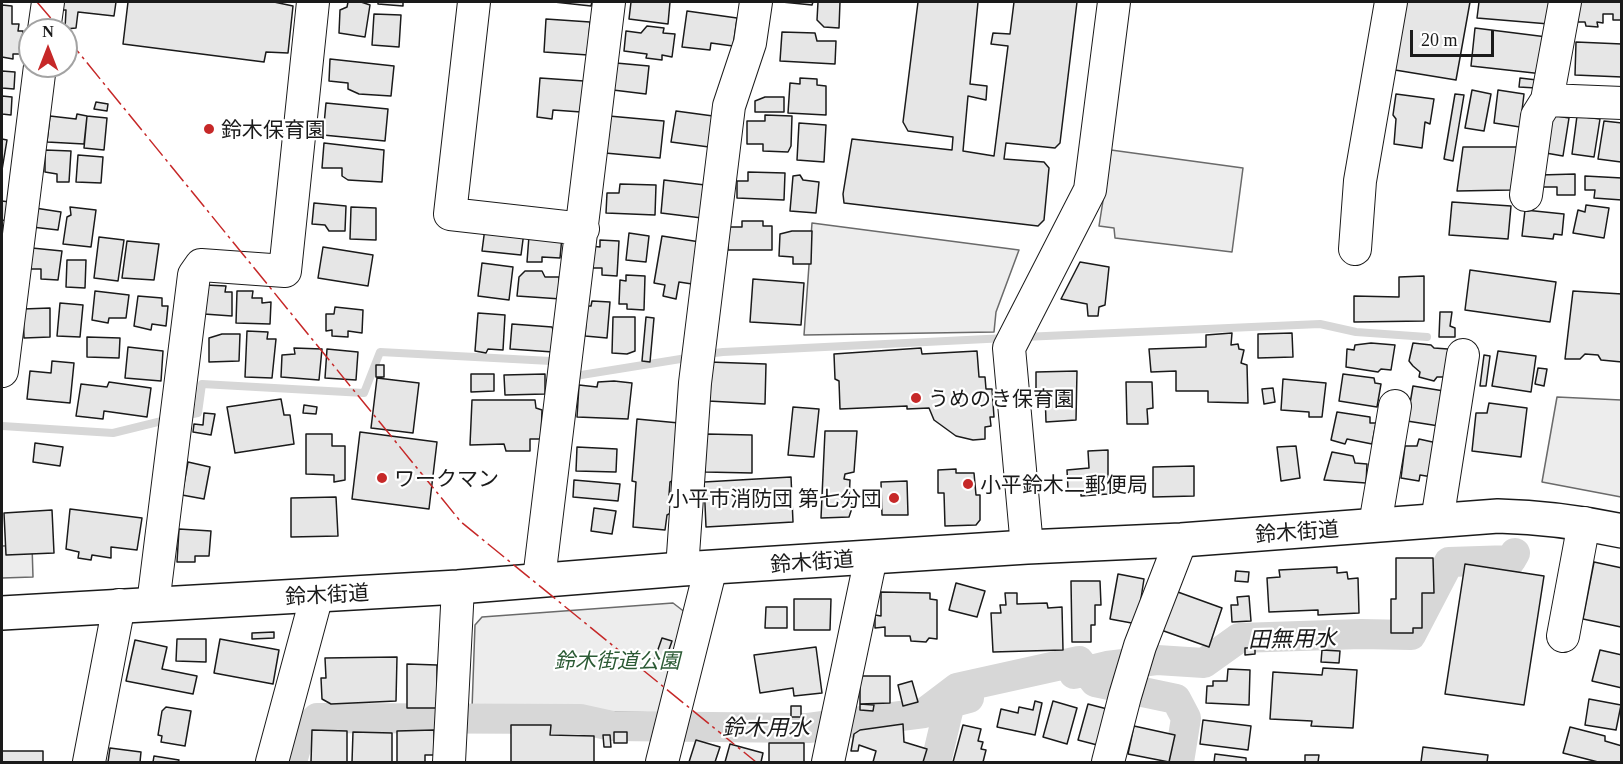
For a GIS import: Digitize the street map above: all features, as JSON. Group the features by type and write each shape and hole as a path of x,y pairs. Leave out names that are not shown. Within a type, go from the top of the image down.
{"main road":[{"name":"鈴木街道","path":"2,613 458,587 697,568 1027,547 1181,540 1498,516 1538,517 1622,531"}],"street":[{"path":"46,18 48,2"},
{"path":"153,604 194,275 201,265 285,271 313,2"},
{"path":"474,2 450,214 583,230"},
{"path":"539,579 609,2"},
{"path":"668,739 697,568 695,383 729,106 750,43 756,2"},
{"path":"1027,547 1010,348 1089,190 1114,2"},
{"path":"1355,249 1360,181 1391,2"},
{"path":"1526,195 1537,116 1547,100 1564,2"},
{"path":"2,370 38,78"},
{"path":"1547,100 1622,103"},
{"path":"1437,521 1463,355"},
{"path":"1375,525 1395,406"},
{"path":"1563,636 1584,523"},
{"path":"1108,762 1140,646 1181,540"},
{"path":"834,736 871,557"},
{"path":"450,750 458,587"},
{"path":"272,762 317,595"},
{"path":"88,762 119,605"}],"shaded area":[{"path":"1111,150 1243,168 1232,252 1115,238 1114,228 1099,226"},
{"path":"812,223 1019,250 996,312 994,332 804,335"},
{"path":"1557,397 1621,400 1621,497 1542,482"},
{"path":"32,545 33,577 2,578 2,546"},
{"name":"鈴木街道公園","path":"673,603 686,613 659,713 472,709 475,625 482,617"}],"building":[{"path":"61,2 116,2 114,16 78,12 77,18 66,18 66,10 60,10"},
{"path":"128,2 274,2 293,6 288,53 266,52 264,62 123,44"},
{"path":"348,2 370,5 365,37 339,33 340,10 347,7"},
{"path":"378,2 403,2 403,6 378,4"},
{"path":"554,2 592,2 591,6"},
{"path":"631,2 670,2 668,24 629,19"},
{"path":"782,2 813,2 812,5"},
{"path":"818,2 840,2 839,28 824,27 817,20"},
{"path":"918,2 978,2 970,84 987,86 986,100 968,96 963,151 994,156 1008,46 991,44 993,33 1010,34 1014,2 1077,2 1060,143 1055,148 1006,143 1004,159 1044,162 1049,168 1044,220 1038,226 844,203 843,194 852,139 952,150 953,137 908,131 903,122"},
{"path":"1406,2 1470,2 1456,80 1395,70"},
{"path":"1479,2 1552,2 1549,24 1477,18"},
{"path":"1576,2 1622,2 1622,20 1613,20 1613,14 1603,14 1603,23 1597,22 1598,27 1586,26 1585,22 1576,22"},
{"path":"2,5 12,6 12,24 18,24 18,54 13,54 13,59 2,57"},
{"path":"687,11 737,18 733,46 711,43 710,50 682,47"},
{"path":"374,14 401,15 399,47 372,45"},
{"path":"546,19 590,22 588,55 544,52"},
{"path":"647,26 664,28 663,33 675,34 672,57 662,55 662,60 646,58 647,54 624,51 626,31 641,33"},
{"path":"1475,28 1547,37 1543,74 1471,66"},
{"path":"782,32 815,33 817,41 836,41 835,64 780,61"},
{"path":"1576,42 1622,44 1622,77 1575,75"},
{"path":"330,59 394,66 391,96 359,94 348,89 348,83 329,81"},
{"path":"616,63 649,66 646,94 613,90"},
{"path":"2,71 15,72 14,89 2,88"},
{"path":"540,78 584,81 581,112 553,110 552,119 537,117"},
{"path":"800,78 817,79 817,85 826,86 826,115 788,113 790,83 800,84"},
{"path":"1520,78 1537,80 1536,88 1519,87"},
{"path":"1472,90 1491,94 1484,131 1465,128"},
{"path":"1498,90 1524,94 1520,127 1494,123"},
{"path":"1396,94 1434,99 1430,124 1425,122 1422,148 1394,144 1396,119 1393,115"},
{"path":"1455,94 1464,95 1453,161 1444,159"},
{"path":"2,96 12,97 11,115 2,114"},
{"path":"765,97 784,97 784,112 755,112 755,101"},
{"path":"96,102 108,104 107,111 94,109"},
{"path":"326,103 388,109 385,141 323,135"},
{"path":"676,111 713,116 709,147 671,142"},
{"path":"77,114 87,116 84,144 47,142 50,116 76,119"},
{"path":"1546,114 1569,118 1563,156 1540,152"},
{"path":"765,115 792,116 791,146 788,152 763,151 763,144 747,144 747,121 765,121"},
{"path":"87,116 107,118 104,150 84,148"},
{"path":"609,116 664,121 660,158 605,153"},
{"path":"1577,116 1600,119 1594,157 1572,154"},
{"path":"1604,121 1622,123 1621,162 1598,159"},
{"path":"799,123 826,125 824,162 797,160"},
{"path":"2,139 7,140 2,170"},
{"path":"324,143 384,150 382,182 348,180 342,176 342,168 322,168"},
{"path":"1463,147 1517,147 1511,190 1457,191"},
{"path":"45,150 71,151 69,182 57,182 57,174 45,172"},
{"path":"78,155 103,157 101,183 76,182"},
{"path":"748,172 785,173 784,200 737,198 737,181 748,181"},
{"path":"1575,174 1575,195 1557,195 1557,187 1540,187 1540,175"},
{"path":"800,175 803,180 819,182 816,213 790,211 793,176"},
{"path":"1585,176 1622,178 1622,200 1594,198 1595,190 1585,190"},
{"path":"664,180 705,185 702,218 661,213"},
{"path":"620,184 656,185 655,215 606,213 607,193 619,193"},
{"path":"2,201 10,202 7,221 2,220"},
{"path":"1452,202 1511,206 1508,239 1449,235"},
{"path":"314,203 346,206 345,231 329,231 325,225 312,224"},
{"path":"1586,205 1609,208 1604,238 1573,233 1578,210 1585,212"},
{"path":"70,207 96,210 91,247 63,244 67,217 71,215"},
{"path":"351,207 376,208 376,240 350,239"},
{"path":"35,208 61,212 58,230 32,227"},
{"path":"1525,210 1564,214 1562,235 1554,234 1553,239 1522,236"},
{"path":"742,221 763,221 763,226 772,226 772,250 728,250 728,227 742,227"},
{"path":"485,228 524,232 521,255 482,251"},
{"path":"792,231 812,231 811,264 793,264 793,257 779,256 780,234"},
{"path":"629,233 649,236 646,262 626,260"},
{"path":"529,236 562,237 560,258 542,257 542,262 527,262"},
{"path":"662,236 700,242 692,284 679,282 676,299 663,296 665,285 654,283"},
{"path":"99,237 124,240 118,281 94,278"},
{"path":"600,240 619,241 617,276 602,275 602,268 589,268 590,246 600,247"},
{"path":"127,241 159,244 154,280 122,278"},
{"path":"323,247 373,255 368,286 318,278"},
{"path":"32,248 62,251 58,280 41,279 41,269 30,269"},
{"path":"67,260 86,260 85,288 66,287"},
{"path":"1080,262 1109,267 1105,305 1099,307 1098,316 1088,316 1087,304 1061,299"},
{"path":"482,263 513,267 509,300 478,296"},
{"path":"1470,270 1556,282 1550,322 1465,310"},
{"path":"525,271 542,271 545,277 559,277 561,299 517,296 519,277"},
{"path":"626,275 645,276 644,310 627,309 627,304 619,304 620,280 626,281"},
{"path":"1424,276 1424,321 1354,322 1354,296 1399,297 1399,277"},
{"path":"753,279 804,283 801,325 750,322"},
{"path":"206,285 226,286 225,292 232,292 232,316 204,314"},
{"path":"95,291 129,295 126,318 109,318 108,323 92,320"},
{"path":"237,291 253,291 252,298 262,298 262,303 271,302 270,324 236,323"},
{"path":"1573,291 1622,294 1622,362 1601,360 1598,355 1585,354 1580,359 1565,359"},
{"path":"138,296 162,298 162,306 168,306 166,326 152,324 151,330 134,326"},
{"path":"592,301 610,302 607,338 585,336 587,306 591,306"},
{"path":"60,303 83,305 80,337 57,336"},
{"path":"335,307 363,310 362,333 348,331 348,337 332,336 332,330 326,331 326,314 334,314"},
{"path":"50,308 50,337 24,338 23,309"},
{"path":"1440,312 1452,312 1450,326 1455,328 1455,337 1439,337"},
{"path":"478,313 505,315 503,350 488,349 486,353 475,351"},
{"path":"613,317 635,317 635,351 627,354 612,353"},
{"path":"646,317 654,318 650,362 642,361"},
{"path":"512,324 552,327 555,335 553,352 510,349"},
{"path":"247,331 268,332 267,339 276,339 272,378 245,377"},
{"path":"1232,333 1231,345 1238,344 1239,349 1244,350 1241,363 1247,365 1248,403 1208,402 1208,391 1176,391 1176,371 1151,372 1149,349 1206,347 1206,335"},
{"path":"1292,333 1293,357 1258,358 1258,334"},
{"path":"222,334 240,334 239,361 209,362 209,338"},
{"path":"87,337 120,338 119,358 87,357"},
{"path":"1371,343 1395,345 1391,370 1381,369 1378,372 1346,367 1347,349 1354,350 1355,345"},
{"path":"1413,343 1448,349 1445,377 1437,377 1434,381 1419,377 1420,372 1409,361"},
{"path":"128,347 163,351 161,381 125,378"},
{"path":"294,348 322,349 319,380 281,377 282,355 295,354"},
{"name":"うめのき保育園","path":"921,348 922,354 977,351 979,377 985,377 986,389 992,389 994,417 990,417 991,426 985,427 985,439 973,440 956,436 934,420 929,408 907,409 907,406 840,409 839,381 835,379 834,354"},
{"path":"327,349 358,352 356,380 325,378"},
{"path":"1498,351 1536,356 1531,392 1492,386"},
{"path":"1484,355 1490,356 1486,386 1480,386"},
{"path":"52,361 74,363 70,403 27,399 30,371 51,373"},
{"path":"709,362 766,364 765,404 708,401"},
{"path":"376,365 384,365 384,377 376,377"},
{"path":"1538,368 1547,369 1544,386 1535,384"},
{"path":"1077,371 1076,420 1046,422 1045,392 1036,392 1036,372"},
{"path":"471,374 494,374 494,391 471,392"},
{"path":"545,374 545,394 505,395 504,375"},
{"path":"1343,374 1374,378 1375,383 1381,384 1377,407 1339,401"},
{"path":"377,378 419,383 413,433 371,428"},
{"path":"1283,379 1326,383 1322,417 1309,417 1309,412 1281,410"},
{"path":"109,382 151,388 147,417 104,411 103,419 76,416 81,384 107,387"},
{"path":"598,382 632,383 628,419 577,417 579,385 597,387"},
{"path":"1126,382 1152,382 1153,408 1147,409 1148,424 1127,424"},
{"path":"1413,386 1444,391 1439,426 1407,421"},
{"path":"1273,388 1275,402 1264,404 1262,389"},
{"path":"281,399 284,415 290,415 294,444 235,453 227,407"},
{"path":"472,400 535,400 536,408 542,410 541,439 530,439 530,451 506,451 504,444 470,445"},
{"path":"1489,403 1527,408 1521,457 1472,451 1476,413 1487,413"},
{"path":"304,405 317,407 316,414 303,413"},
{"path":"793,407 819,409 814,457 788,455"},
{"path":"1337,412 1370,417 1370,423 1376,423 1372,444 1347,439 1345,444 1331,440"},
{"path":"204,413 215,414 211,435 193,432 194,424 203,425"},
{"path":"637,419 679,423 674,480 670,482 669,495 673,498 665,530 633,527 636,482 632,481"},
{"path":"825,431 857,431 854,472 845,474 844,479 850,480 849,501 853,505 849,517 821,518"},
{"path":"360,432 437,442 429,509 352,499"},
{"path":"306,434 332,434 332,446 345,446 345,480 334,482 334,475 306,474"},
{"path":"706,434 752,435 752,473 705,472"},
{"path":"1419,439 1437,443 1432,477 1420,475 1419,481 1401,478 1405,446 1417,446"},
{"path":"35,443 63,447 60,466 33,462"},
{"path":"1296,446 1300,478 1281,481 1277,447"},
{"path":"577,447 617,449 616,472 576,471"},
{"path":"1108,450 1108,494 1081,496 1081,489 1068,489 1067,470 1089,468 1088,451"},
{"path":"1332,452 1353,456 1355,463 1367,464 1366,483 1324,480"},
{"path":"188,462 210,467 204,499 182,495"},
{"path":"1194,466 1194,496 1153,497 1153,467"},
{"path":"956,469 956,473 974,473 976,495 980,495 980,520 976,525 945,526 944,493 938,493 938,470"},
{"path":"791,477 793,522 706,527 704,482"},
{"path":"574,480 620,484 618,501 573,497"},
{"name":"小平市消防団 第七分団","path":"907,481 908,515 882,515 881,482"},
{"path":"336,497 338,536 291,537 291,498"},
{"path":"594,508 616,511 612,534 591,531"},
{"path":"70,509 142,518 137,550 111,547 111,558 92,555 91,560 78,558 79,552 66,549"},
{"path":"52,510 54,553 6,555 4,513"},
{"path":"179,529 211,531 209,556 195,556 195,562 177,562"},
{"path":"1396,558 1433,558 1434,593 1422,593 1422,628 1413,628 1413,633 1391,633 1391,599 1396,599"},
{"path":"1594,562 1622,568 1621,627 1583,619"},
{"path":"1465,564 1544,576 1524,705 1445,694"},
{"path":"1337,567 1337,573 1347,572 1348,579 1358,578 1359,613 1318,615 1318,610 1269,612 1267,578 1280,577 1279,570"},
{"path":"1236,571 1249,572 1248,582 1235,581"},
{"path":"1118,574 1144,579 1137,624 1110,619"},
{"path":"1071,581 1100,581 1101,605 1095,605 1095,625 1091,625 1091,642 1072,642"},
{"path":"956,583 985,591 977,617 949,610"},
{"path":"1175,591 1222,608 1209,647 1161,630"},
{"path":"881,592 930,593 930,599 937,600 937,639 929,638 926,642 911,641 910,636 885,636 885,627 875,628 875,615 881,616"},
{"path":"1005,593 1017,593 1017,604 1047,603 1048,608 1062,607 1063,650 993,652 991,613 1001,613 1000,605 1006,605"},
{"path":"1249,596 1251,621 1232,622 1231,605 1238,605 1237,597"},
{"path":"794,599 831,599 830,630 794,630"},
{"path":"766,607 787,607 787,628 765,628"},
{"path":"274,632 274,638 252,639 252,633"},
{"path":"662,638 672,641 665,661 655,658"},
{"path":"177,639 206,639 206,662 176,661"},
{"path":"220,639 279,650 273,684 214,673"},
{"path":"135,640 167,647 162,669 197,676 193,694 126,681"},
{"path":"816,647 822,693 794,696 793,688 760,693 754,655"},
{"path":"1245,648 1255,648 1255,654 1245,655"},
{"path":"1322,650 1340,651 1339,663 1321,662"},
{"path":"1600,650 1622,655 1622,688 1592,681"},
{"path":"397,657 396,701 331,704 322,699 321,678 326,678 325,658"},
{"path":"407,664 437,665 437,708 407,708"},
{"path":"1323,668 1357,670 1353,728 1311,726 1312,721 1270,719 1273,672 1322,675"},
{"path":"1228,669 1250,670 1249,705 1206,703 1207,686 1213,686 1213,681 1227,681"},
{"path":"860,676 890,676 890,703 860,704"},
{"path":"912,681 918,702 903,706 898,685"},
{"path":"1589,699 1621,705 1616,730 1585,725"},
{"path":"1035,701 1042,703 1035,735 997,727 1001,709 1018,713 1019,707 1033,710"},
{"path":"1053,701 1077,708 1067,744 1043,737"},
{"path":"860,704 874,705 873,711 860,710"},
{"path":"1088,704 1111,710 1101,746 1078,740"},
{"path":"791,706 801,706 801,717 791,717"},
{"path":"166,707 191,711 185,746 161,742 162,736 158,735 162,711"},
{"path":"1203,720 1251,726 1248,750 1200,744"},
{"path":"903,724 904,742 927,749 923,762 873,762 876,751 859,745 858,751 851,751 854,734 860,730"},
{"path":"511,725 551,725 550,735 594,736 594,762 511,762"},
{"path":"963,725 981,729 978,741 983,742 981,749 986,750 983,762 953,762"},
{"path":"1134,726 1175,735 1169,762 1128,754"},
{"path":"1570,727 1605,736 1605,741 1622,746 1622,762 1598,762 1563,753"},
{"path":"312,730 347,731 347,762 311,762"},
{"path":"434,730 434,755 425,755 425,762 397,762 397,731"},
{"path":"353,732 392,733 392,762 352,762"},
{"path":"614,732 627,732 627,743 614,743"},
{"path":"603,735 610,735 611,747 604,747"},
{"path":"696,740 720,747 715,762 689,762"},
{"path":"769,743 804,743 804,762 769,762"},
{"path":"730,744 763,753 761,762 725,762"},
{"path":"1423,747 1488,755 1487,762 1421,762"},
{"path":"110,748 141,752 140,762 108,762"},
{"path":"2,751 43,751 43,762 2,762"},
{"path":"1215,754 1246,758 1246,762 1214,762"},
{"path":"1305,755 1319,755 1318,762 1305,762"},
{"path":"154,756 179,760 178,762 153,762"}],"waterway":[{"path":"1023,337 1320,324 1356,332 1427,337"},
{"path":"706,354 1007,338"},
{"path":"183,416 198,413 202,384 364,393 380,352 551,361 559,366"},
{"path":"570,373 575,376 693,357"},
{"path":"2,426 113,433 170,419"},
{"name":"田無用水","path":"1074,674 1107,666 1157,660 1204,663 1239,638 1361,634 1411,635 1449,562 1511,560 1515,553"},
{"name":"鈴木用水","path":"292,762 299,737 317,718 580,719 612,726 808,728 924,713 957,688 1079,661 1095,682 1176,699 1186,718 1179,762"},
{"name":"田無用水","path":"936,762 950,703 969,698"}],"power":[{"path":"37,2 51,18"},
{"path":"78,52 461,522 756,762"}],"place":[{"name":"鈴木保育園","path":"209,129"},
{"name":"うめのき保育園","path":"916,398"},
{"name":"ワークマン","path":"382,478"},
{"name":"小平鈴木二郵便局","path":"968,484"},
{"name":"小平市消防団 第七分団","path":"894,498"}]}
